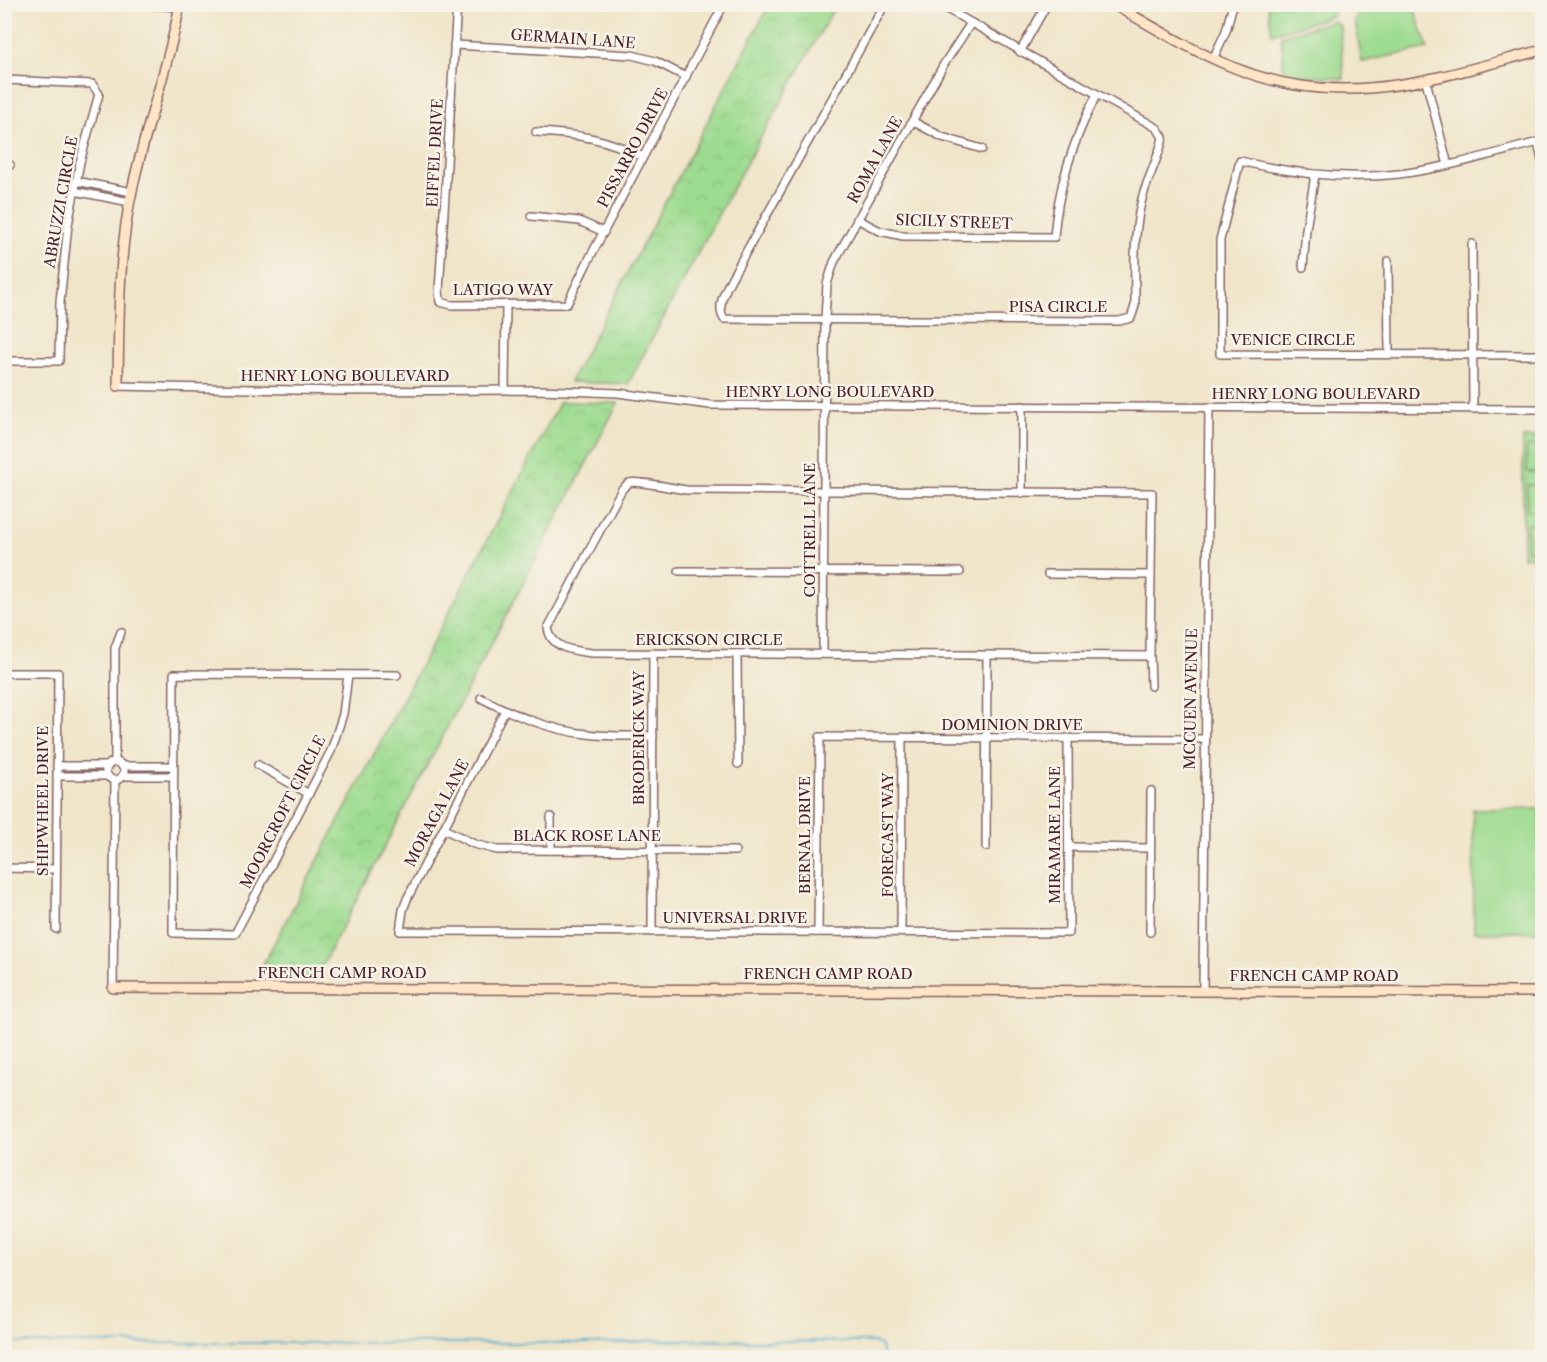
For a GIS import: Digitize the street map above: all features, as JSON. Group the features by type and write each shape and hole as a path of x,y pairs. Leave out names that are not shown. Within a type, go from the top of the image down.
{"street":[{"path":"118,386 120,285 131,197 180,6 136,4"},
{"name":"EIFFEL DRIVE","path":"440,302 457,4"},
{"name":"PISA CIRCLE","path":"885,4 730,279 721,302 720,313 724,319 1119,321 1131,318 1135,306 1137,225 1146,185 1161,148 1163,136 1157,128 938,4"},
{"path":"1020,52 1047,4"},
{"path":"1113,4 1213,59 1266,79 1320,88 1343,90 1385,88 1426,81 1542,50"},
{"path":"1213,59 1226,31 1233,4"},
{"name":"PISSARRO DRIVE","path":"567,304 723,5"},
{"name":"ROMA LANE","path":"825,319 830,272 944,64 971,23"},
{"name":"GERMAIN LANE","path":"454,45 632,55 655,61 686,77"},
{"name":"ABRUZZI CIRCLE","path":"4,80 84,82 92,84 99,94 89,124 76,181 63,264 59,361 4,361"},
{"path":"1426,81 1448,165"},
{"name":"SICILY STREET","path":"857,219 880,231 903,236 1054,237 1058,205 1069,157 1097,94"},
{"path":"912,121 942,137 982,149"},
{"path":"536,132 595,138 626,148 643,157"},
{"path":"1540,142 1542,161"},
{"name":"VENICE CIRCLE","path":"1540,142 1448,165 1374,176 1315,175 1240,161 1220,240 1220,354 1542,355"},
{"path":"4,171 10,165"},
{"path":"1303,267 1306,229 1315,175"},
{"path":"76,181 131,197"},
{"path":"74,191 131,197"},
{"path":"531,216 579,221 604,232"},
{"path":"1472,244 1473,409"},
{"path":"1388,261 1389,354"},
{"name":"LATIGO WAY","path":"440,302 452,305 567,304"},
{"path":"505,389 506,304"},
{"path":"824,406 825,319"},
{"name":"HENRY LONG BOULEVARD","path":"118,386 341,391 505,389 618,393 710,405 1542,409"},
{"name":"COTTRELL LANE","path":"823,654 824,406"},
{"path":"1022,406 1022,493"},
{"name":"MCCUEN AVENUE","path":"1203,991 1209,407"},
{"name":"ERICKSON CIRCLE","path":"636,482 687,490 1022,493 1152,494 1150,656 579,651 557,644 549,635 550,622 622,489 628,483 636,482"},
{"path":"679,571 960,572"},
{"path":"1048,574 1151,575"},
{"path":"112,988 115,648 121,632"},
{"name":"BRODERICK WAY","path":"652,932 653,653"},
{"path":"737,654 738,764"},
{"path":"986,847 987,655"},
{"path":"1150,656 1151,686"},
{"name":"SHIPWHEEL DRIVE","path":"4,673 58,674 56,929"},
{"name":"MOORCROFT CIRCLE","path":"174,674 348,675 343,714 331,751 235,934 173,933 174,674"},
{"path":"348,675 397,675"},
{"path":"481,698 545,725 585,734 653,736"},
{"name":"MORAGA LANE","path":"400,931 407,899 505,710"},
{"name":"DOMINION DRIVE","path":"820,737 1204,739"},
{"name":"BERNAL DRIVE","path":"818,932 820,737"},
{"name":"FORECAST WAY","path":"901,932 902,737"},
{"name":"MIRAMARE LANE","path":"1068,738 1069,933"},
{"path":"115,765 115,777"},
{"path":"258,765 309,794"},
{"path":"57,766 173,766"},
{"path":"57,776 173,776"},
{"path":"1150,932 1151,791"},
{"path":"551,817 551,850"},
{"name":"BLACK ROSE LANE","path":"444,829 485,848 497,850 735,851"},
{"path":"1069,847 1150,848"},
{"path":"4,868 56,869"},
{"name":"UNIVERSAL DRIVE","path":"400,931 1069,933"},
{"name":"FRENCH CAMP ROAD","path":"112,988 1542,992"}],"green space":[{"path":"769,5 836,5 738,178 628,384 570,382"},
{"path":"1268,5 1335,5 1333,16 1272,34"},
{"path":"1394,5 1413,5 1428,48 1362,62 1355,21 1357,15"},
{"path":"1333,21 1340,26 1344,79 1284,73 1281,36"},
{"path":"560,402 618,403 316,977 276,977 258,974"},
{"path":"1523,438 1542,438 1542,557 1523,557"},
{"path":"1527,446 1539,446 1539,472 1527,472"},
{"path":"1527,485 1539,485 1539,511 1527,511"},
{"path":"1527,524 1539,524 1539,550 1527,550"},
{"path":"1473,809 1540,809 1540,932 1474,932"}],"waterway":[{"path":"4,1343 619,1343 654,1340 873,1342 881,1346 883,1358"}]}
